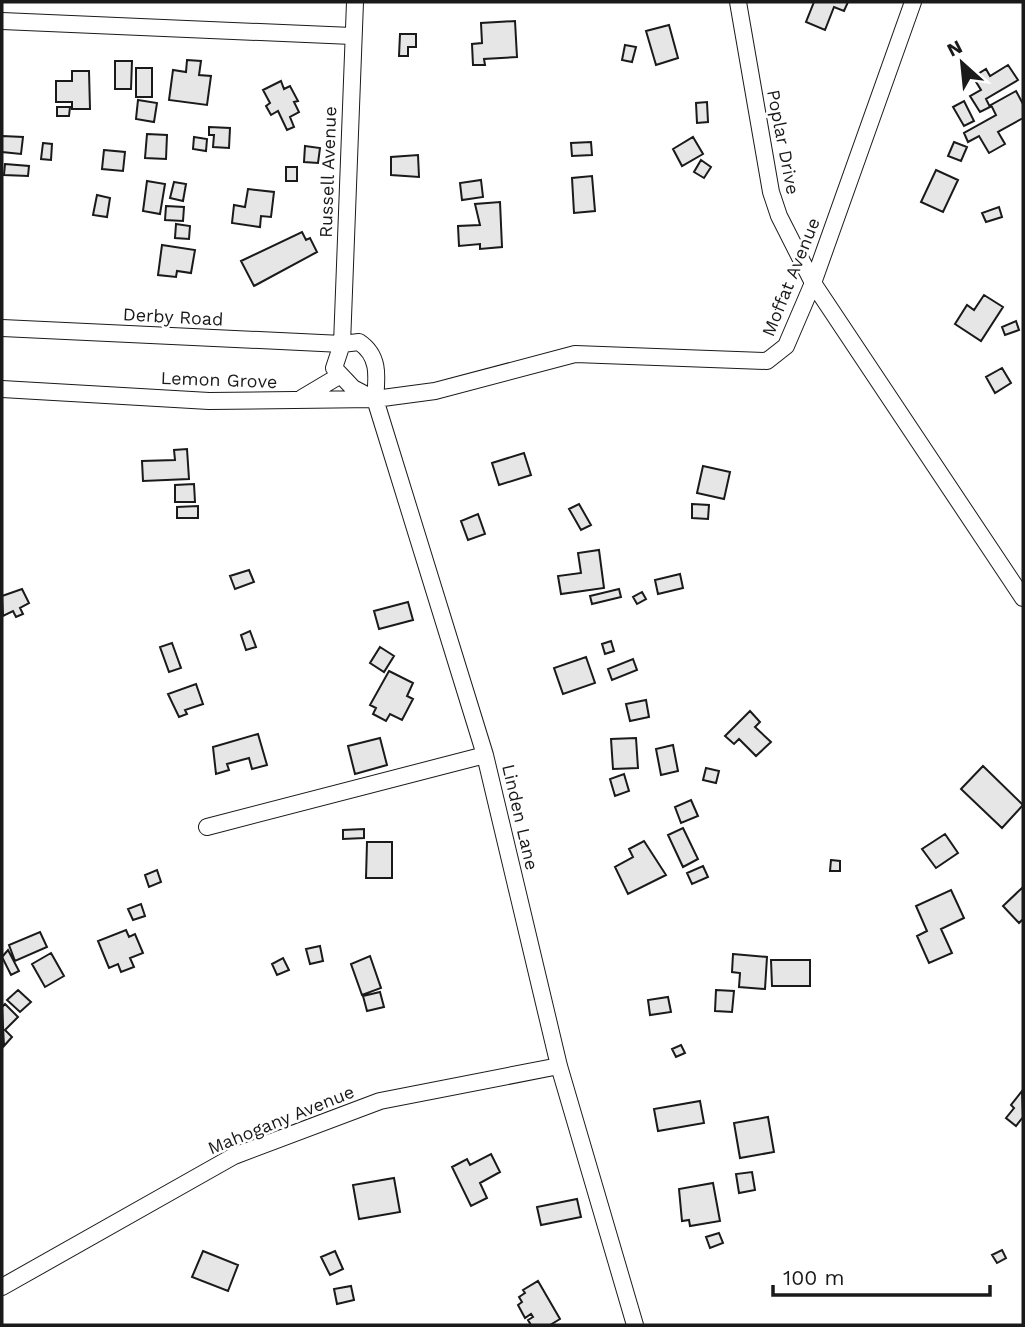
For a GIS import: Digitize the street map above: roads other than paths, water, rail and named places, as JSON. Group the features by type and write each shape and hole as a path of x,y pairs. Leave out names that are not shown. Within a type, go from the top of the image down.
{"street":[{"name":"Russell Avenue","path":"339,376 334,368 342,344 355,2"},
{"name":"Poplar Drive","path":"738,2 771,192 779,216 813,283 1023,598"},
{"name":"Moffat Avenue","path":"435,391 575,354 767,361 786,346 813,283 913,2"},
{"path":"2,22 352,36"},
{"name":"Derby Road","path":"2,328 342,344"},
{"name":"Linden Lane","path":"342,344 359,342 371,354 377,375 375,399 485,755 559,1066 635,1325"},
{"path":"295,402 323,389 339,376 353,388 375,399"},
{"name":"Lemon Grove","path":"2,390 209,401 295,402 375,399 435,391"},
{"path":"207,827 485,755"},
{"name":"Mahogany Avenue","path":"2,1287 234,1156 380,1101 559,1066"}]}
